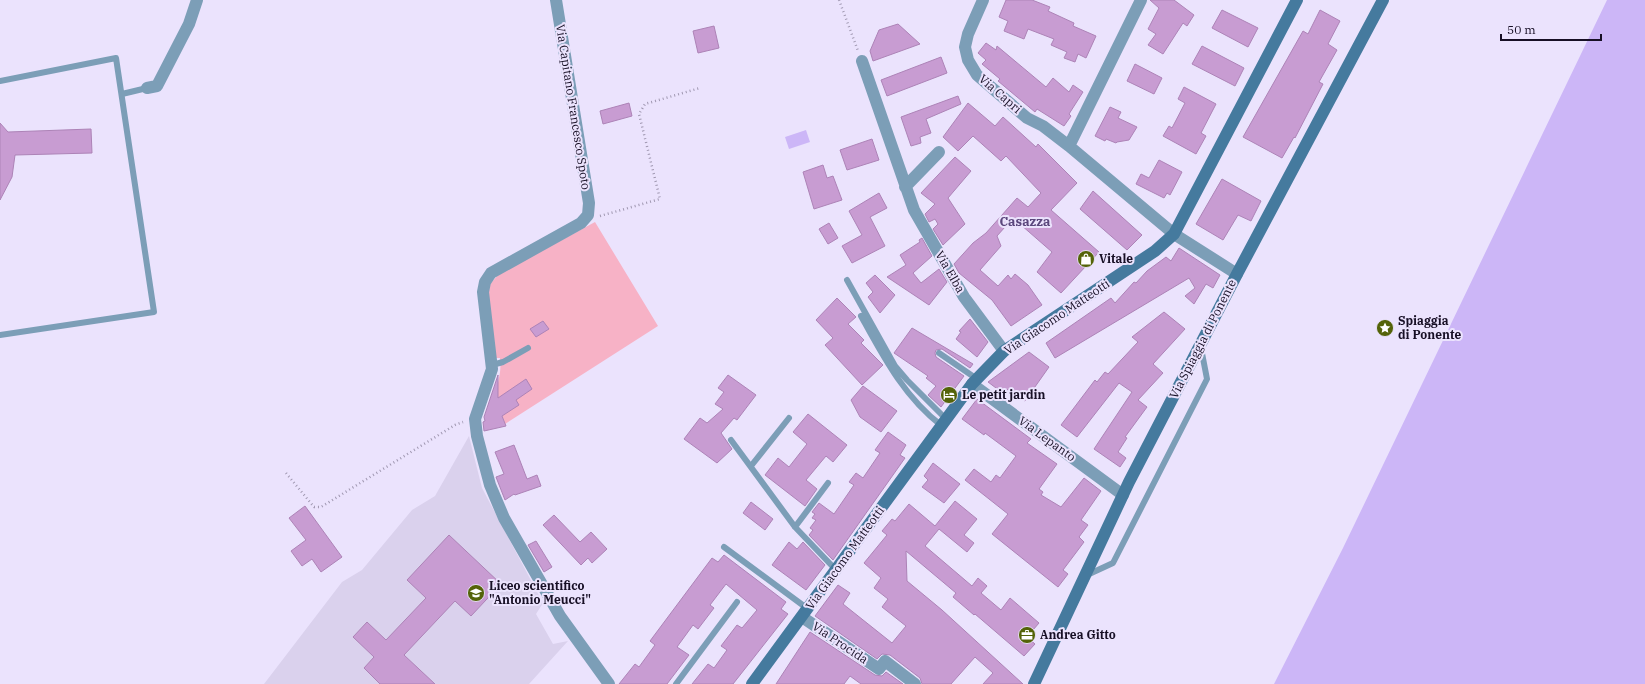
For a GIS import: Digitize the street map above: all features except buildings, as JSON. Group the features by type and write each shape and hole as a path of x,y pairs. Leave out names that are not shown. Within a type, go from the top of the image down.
{"street":[{"path":"146,88 157,86 190,24 197,0"},
{"name":"Via Capitano Francesco Spoto","path":"556,0 589,203 588,214"},
{"name":"Via Capri","path":"983,0 968,34 965,47 968,60 977,75 1027,118 1043,126 1069,146 1174,234 1236,274"},
{"path":"1069,146 1141,0"},
{"name":"Via Giacomo Matteotti","path":"752,684 944,422 975,382 1004,351 1155,251 1174,234 1297,0"},
{"name":"Via Spiaggia di Ponente","path":"1034,684 1123,495 1236,274 1382,0"},
{"name":"Via Elba","path":"862,61 914,210 964,297 1004,351"},
{"path":"906,186 939,152"},
{"path":"588,214 581,223 491,273 485,282 483,292 492,369 476,419 477,436 490,485 504,518 560,616 609,684"},
{"name":"Via Lepanto","path":"975,382 1123,495"},
{"name":"Via Procida","path":"805,613 879,669 885,661 915,684"}],"lane":[{"path":"0,81 116,58 154,312 0,335"},
{"path":"122,94 146,88"},
{"path":"847,280 896,366 944,422"},
{"path":"861,316 890,370 932,418 944,422"},
{"path":"1085,576 1113,563 1207,379 1200,344"},
{"path":"492,364 503,362 528,348"},
{"path":"939,353 975,382"},
{"path":"751,466 789,418"},
{"path":"731,440 795,527 836,570"},
{"path":"795,527 828,483"},
{"path":"724,547 805,613"},
{"path":"676,684 737,602"}],"path":[{"path":"839,0 862,61"},
{"path":"588,214 596,217 660,199 638,114 645,104 700,88"},
{"path":"286,473 314,507 322,506 455,425 476,419"}],"shaded area":[{"path":"1607,0 1645,0 1645,684 1274,684 1343,548"},
{"path":"806,130 810,142 789,149 785,137"},
{"path":"595,222 658,326 505,424 498,399 500,358 496,358 488,298 490,284 499,274"},
{"path":"469,436 482,488 543,603 536,614 553,644 568,641 529,684 264,684 342,582 362,570 412,510 435,496"}],"place":[{"name":"Vitale","path":"1086,259"},
{"name":"Spiaggia di Ponente","path":"1385,328"},
{"name":"Le petit jardin","path":"949,395"},
{"name":"Liceo scientifico \"Antonio Meucci\"","path":"476,593"},
{"name":"Andrea Gitto","path":"1027,635"}],"district":[{"name":"Casazza","path":"1025,221"}]}
